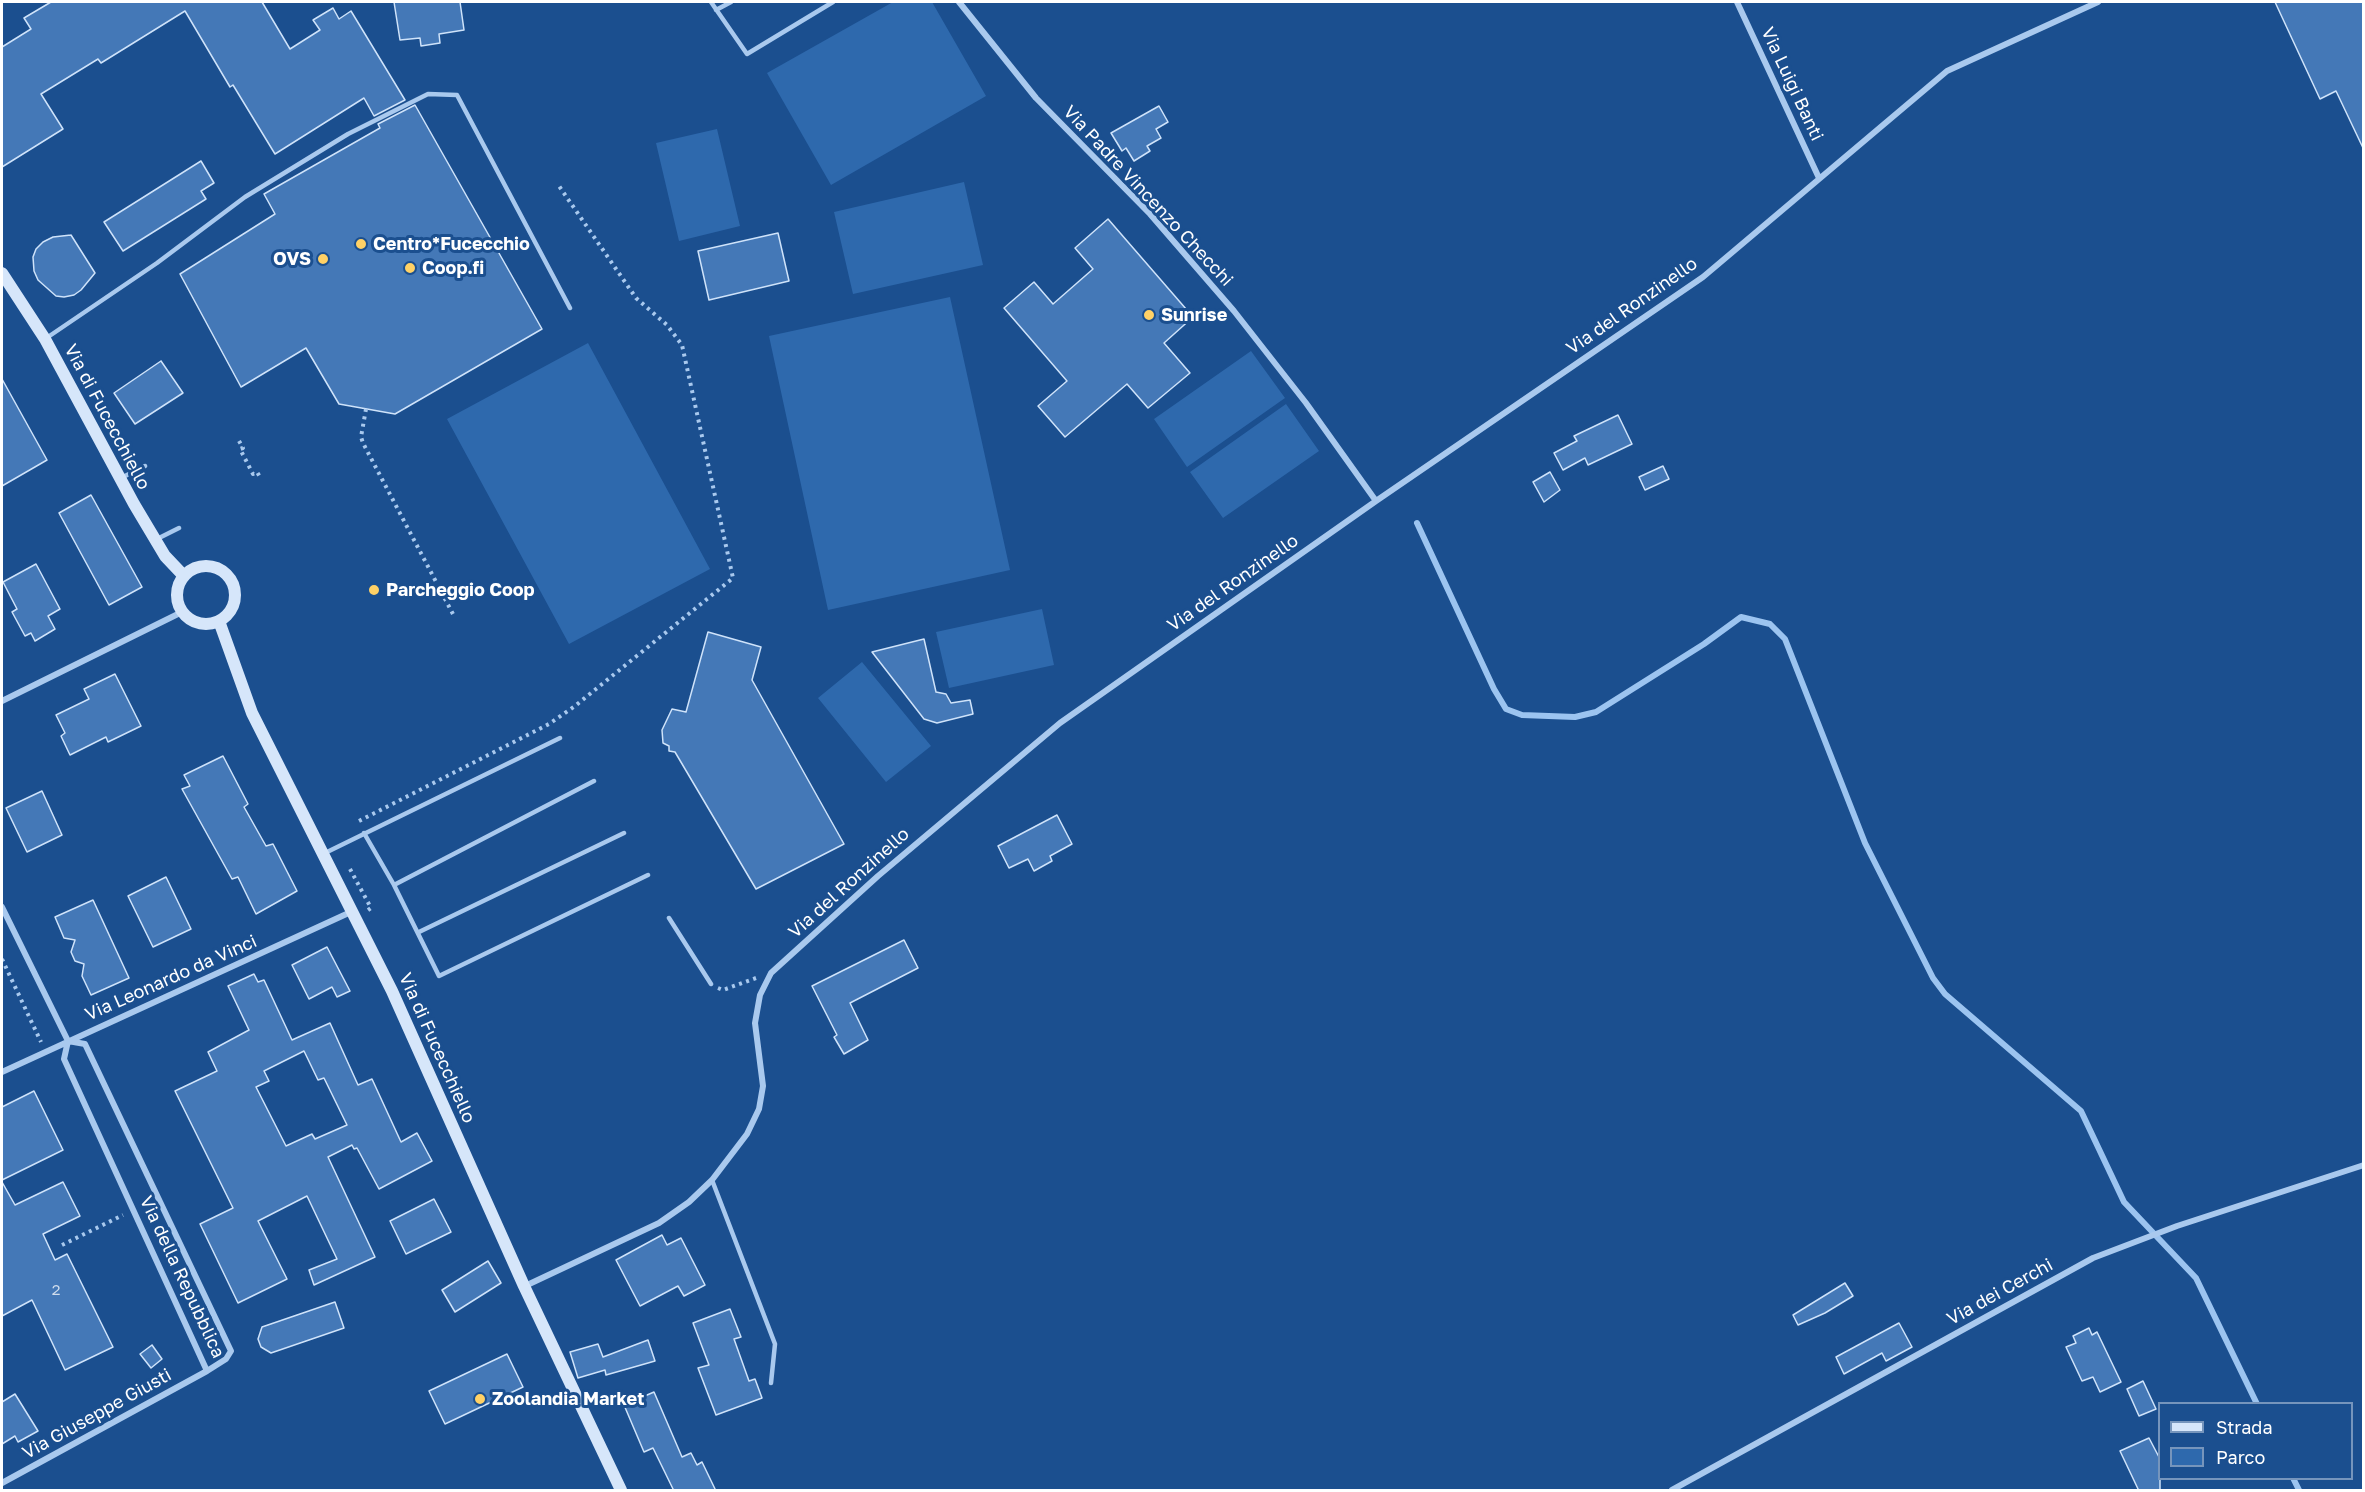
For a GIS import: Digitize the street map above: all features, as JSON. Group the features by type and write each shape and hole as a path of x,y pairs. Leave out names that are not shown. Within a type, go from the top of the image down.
{"main road":[{"name":"Via di Fucecchiello","path":"2,273 45,339 155,540 165,556 183,575"},
{"path":"210,565 228,575 233,583 235,601 226,616 211,624 195,622 182,612 176,593 183,575 191,569 210,565"},
{"name":"Via di Fucecchiello","path":"219,621 252,713 325,853 392,991 524,1286 621,1491"}],"street":[{"name":"Via Padre Vincenzo Checchi","path":"959,2 1036,98 1150,214 1234,311 1306,404 1376,501"},
{"name":"Via Luigi Banti","path":"1737,2 1819,178"},
{"name":"Via del Ronzinello","path":"524,1286 659,1223 689,1202 712,1179 747,1134 759,1109 763,1086 755,1023 760,995 771,973 878,876 1060,723 1376,501 1703,277 1947,70 2098,2"},
{"path":"2,701 182,612"},
{"path":"2,907 68,1041"},
{"name":"Via Leonardo da Vinci","path":"2,1072 353,911"},
{"name":"Via della Repubblica","path":"68,1041 85,1044 231,1351 226,1359 207,1371 64,1059 68,1041"},
{"name":"Via dei Cerchi","path":"1672,1491 2092,1258 2177,1226 2364,1165"},
{"name":"Via Giuseppe Giusti","path":"2,1483 207,1371"}],"lane":[{"path":"711,2 747,54 834,2"},
{"path":"716,10 731,2"},
{"path":"45,339 157,263 245,197 348,134 428,94 457,95 570,309"},
{"path":"121,478 144,466"},
{"path":"155,540 179,528"},
{"path":"325,853 560,738"},
{"path":"394,885 594,781"},
{"path":"418,932 624,832"},
{"path":"364,833 394,885 439,976 648,875"},
{"path":"669,918 711,984"},
{"path":"712,1179 775,1344 771,1383"}],"path":[{"path":"538,730 575,706 733,578 682,345 667,325 636,298 559,186"},
{"path":"366,409 361,437 363,443 454,616"},
{"path":"239,441 243,448 240,449 253,474 257,472 260,477"},
{"path":"711,984 723,990 771,973"},
{"path":"62,1245 123,1215"}],"green space":[{"path":"893,2 932,2 986,96 831,185 767,73"},
{"path":"717,129 740,226 679,241 656,143"},
{"path":"964,182 983,265 853,294 834,212"},
{"path":"950,297 1010,570 828,610 769,336"},
{"path":"588,343 710,569 569,644 447,419"},
{"path":"1251,351 1285,398 1187,467 1154,419"},
{"path":"1286,404 1319,451 1223,518 1190,472"},
{"path":"1042,609 1054,665 949,688 936,632"},
{"path":"862,662 931,746 886,782 818,698"}],"building":[{"path":"51,2 262,2 290,49 320,30 313,20 333,8 339,19 351,11 405,100 374,116 364,98 275,154 233,85 230,87 185,11 101,63 98,59 41,94 63,129 2,167 2,47 31,29 24,18"},
{"path":"394,2 460,2 464,30 439,34 440,43 421,46 420,38 400,40"},
{"path":"2275,2 2364,2 2364,150 2336,91 2320,99"},
{"name":"Centro*Fucecchio","path":"415,105 542,329 395,414 339,404 306,348 241,387 180,274 275,214 264,194 380,128 378,124"},
{"path":"1159,106 1168,122 1156,129 1161,138 1147,146 1150,151 1134,161 1126,148 1122,151 1111,133"},
{"path":"201,161 214,183 201,191 206,199 123,251 104,222"},
{"path":"1108,219 1193,317 1164,343 1190,373 1148,408 1127,384 1065,437 1038,406 1067,381 1004,308 1034,282 1053,304 1093,269 1075,248"},
{"path":"778,233 789,281 709,300 698,251"},
{"path":"71,235 95,273 74,295 56,296 38,280 34,271 33,257 36,249 43,242 53,237"},
{"path":"161,361 183,393 135,424 114,393"},
{"path":"2,379 47,460 2,486"},
{"path":"1618,415 1632,444 1588,465 1585,458 1563,470 1554,453 1577,441 1574,436"},
{"path":"1663,466 1669,479 1645,490 1639,477"},
{"path":"1550,472 1560,490 1544,502 1533,482"},
{"path":"91,495 142,587 109,605 59,513"},
{"path":"36,564 60,609 48,616 55,629 35,641 31,633 25,636 12,612 17,609 3,582"},
{"path":"708,632 761,647 752,680 844,844 756,889 675,752 669,751 669,746 663,743 662,730 672,709 686,712"},
{"path":"924,639 936,692 946,694 951,703 970,700 973,714 937,723 924,719 872,652"},
{"path":"115,674 141,726 108,742 106,737 70,755 61,736 65,733 56,715 89,699 84,689"},
{"path":"223,756 248,804 244,807 266,846 273,844 297,891 256,914 238,877 232,879 182,789 190,786 184,775"},
{"path":"42,791 62,835 27,852 6,808"},
{"path":"1057,815 1072,844 1050,856 1052,861 1034,871 1028,859 1009,868 998,846"},
{"path":"166,877 191,929 153,947 128,896"},
{"path":"93,900 129,978 91,995 82,976 84,964 75,961 71,952 75,940 64,938 55,917"},
{"path":"904,940 918,968 850,1003 868,1040 844,1054 834,1037 837,1035 812,986"},
{"path":"327,947 350,991 337,997 332,987 309,999 292,965"},
{"path":"254,974 258,982 264,980 292,1040 330,1023 358,1085 372,1079 401,1142 417,1133 432,1161 379,1189 357,1148 354,1149 352,1145 328,1157 375,1257 314,1285 309,1270 337,1259 307,1196 258,1221 287,1279 238,1303 200,1224 233,1208 175,1091 217,1071 208,1052 249,1030 228,986","holes":["304,1051 318,1080 324,1078 347,1125 315,1139 312,1134 286,1146 256,1087 269,1081 264,1071"]},
{"path":"34,1091 63,1150 2,1180 2,1107"},
{"path":"2,1182 15,1205 63,1182 80,1216 43,1234 55,1260 67,1254 113,1347 65,1370 32,1300 2,1316"},
{"path":"434,1199 451,1232 406,1254 390,1221"},
{"path":"662,1235 667,1245 681,1238 705,1285 684,1296 678,1286 640,1306 616,1260"},
{"path":"488,1261 501,1283 455,1312 442,1290"},
{"path":"1845,1283 1853,1296 1825,1313 1798,1325 1793,1315"},
{"path":"335,1302 344,1328 271,1353 261,1347 258,1339 262,1327"},
{"path":"730,1309 741,1337 734,1339 749,1381 755,1379 762,1398 716,1415 698,1368 709,1365 693,1323"},
{"path":"1899,1323 1912,1347 1886,1361 1882,1353 1844,1374 1836,1357"},
{"path":"2089,1328 2092,1335 2097,1332 2121,1382 2100,1392 2093,1377 2082,1381 2066,1347 2076,1343 2073,1336"},
{"path":"648,1340 655,1361 606,1375 605,1370 578,1378 570,1352 598,1344 603,1357"},
{"path":"152,1345 162,1359 151,1368 140,1354"},
{"path":"507,1354 523,1387 445,1424 429,1391"},
{"path":"2143,1381 2156,1409 2139,1416 2127,1389"},
{"path":"654,1392 682,1457 691,1453 697,1465 702,1462 716,1491 674,1491 653,1448 644,1452 624,1405"},
{"path":"15,1394 38,1431 18,1442 15,1436 2,1444 2,1402"},
{"path":"2149,1438 2158,1455 2160,1491 2139,1491 2120,1451"}],"waterway":[{"path":"1417,523 1494,689 1506,709 1522,715 1575,717 1596,712 1704,644 1741,617 1770,624 1785,639 1865,843 1933,978 1945,994 2081,1111 2124,1202 2196,1278 2256,1402"},
{"path":"2294,1480 2299,1490"}],"place":[{"name":"Centro*Fucecchio","path":"361,244"},
{"name":"OVS","path":"323,259"},
{"name":"Coop.fi","path":"410,268"},
{"name":"Sunrise","path":"1149,315"},
{"name":"Parcheggio Coop","path":"374,590"},
{"name":"Zoolandia Market","path":"480,1399"}]}
